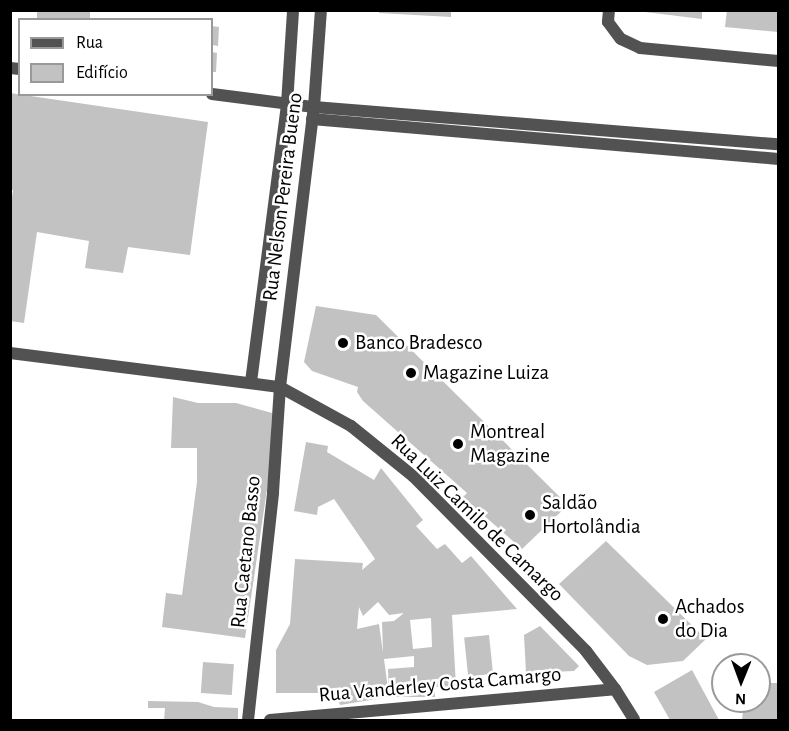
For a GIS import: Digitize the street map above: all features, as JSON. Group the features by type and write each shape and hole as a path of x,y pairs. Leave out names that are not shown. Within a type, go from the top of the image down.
{"street":[{"name":"Rua Nelson Pereira Bueno","path":"251,382 287,104 293,10"},
{"name":"Rua Nelson Pereira Bueno","path":"280,387 313,113 321,10"},
{"path":"609,10 608,22 621,39 640,48 778,60"},
{"path":"213,94 287,104 313,113 778,159"},
{"path":"313,113 778,144"},
{"name":"Rua Luiz Camilo de Camargo","path":"10,353 280,387 351,426 413,476 586,651 615,689 634,720"},
{"name":"Rua Caetano Basso","path":"248,720 279,439 280,387"},
{"name":"Rua Vanderley Costa Camargo","path":"270,720 615,689"}],"building":[{"path":"37,10 90,10 90,18 37,18"},
{"path":"379,10 451,10 451,17 379,13"},
{"path":"629,10 702,10 702,19"},
{"path":"727,10 778,10 778,32 725,27"},
{"path":"213,26 219,27 218,46 213,45"},
{"path":"213,52 217,53 216,72 213,72"},
{"path":"10,93 18,96 208,122 190,255 128,247 123,273 85,268 89,241 37,232 24,323 10,321 10,213 13,190 10,189"},
{"path":"316,306 376,315 568,505 522,549 463,497 467,493 363,401 357,392 358,387 312,371 304,362"},
{"path":"173,397 198,403 236,403 272,413 270,469 245,638 162,627 166,593 182,595 197,482 197,448 171,448"},
{"path":"306,442 328,446 327,452 374,480 381,468 423,520 416,526 437,549 445,544 462,563 471,556 517,609 452,615 456,686 435,687 435,697 389,697 340,705 335,693 276,693 276,650 290,624 295,559 363,563 362,570 375,559 334,499 318,507 317,515 294,511","holes":["378,602 389,615 404,613 394,621 382,622 383,653 379,624 357,629 359,607 363,616","431,618 432,647 413,649 410,620","414,656 414,667 388,669 389,697 384,659"]},
{"path":"606,541 706,639 683,661 647,665 629,656 559,584"},
{"path":"540,626 579,666 574,671 526,673 524,635"},
{"path":"489,635 493,674 468,676 464,638"},
{"path":"203,662 234,664 232,695 201,693"},
{"path":"692,670 711,705 711,713 715,713 719,720 670,720 654,692"},
{"path":"771,683 778,683 778,720 742,720 743,713 771,713"},
{"path":"148,701 198,702 214,707 238,708 238,720 164,720 165,708 148,708"}],"place":[{"name":"Banco Bradesco","path":"343,343"},
{"name":"Magazine Luiza","path":"411,373"},
{"name":"Montreal Magazine","path":"458,444"},
{"name":"Saldão Hortolândia","path":"530,515"},
{"name":"Achados do Dia","path":"663,619"}]}
